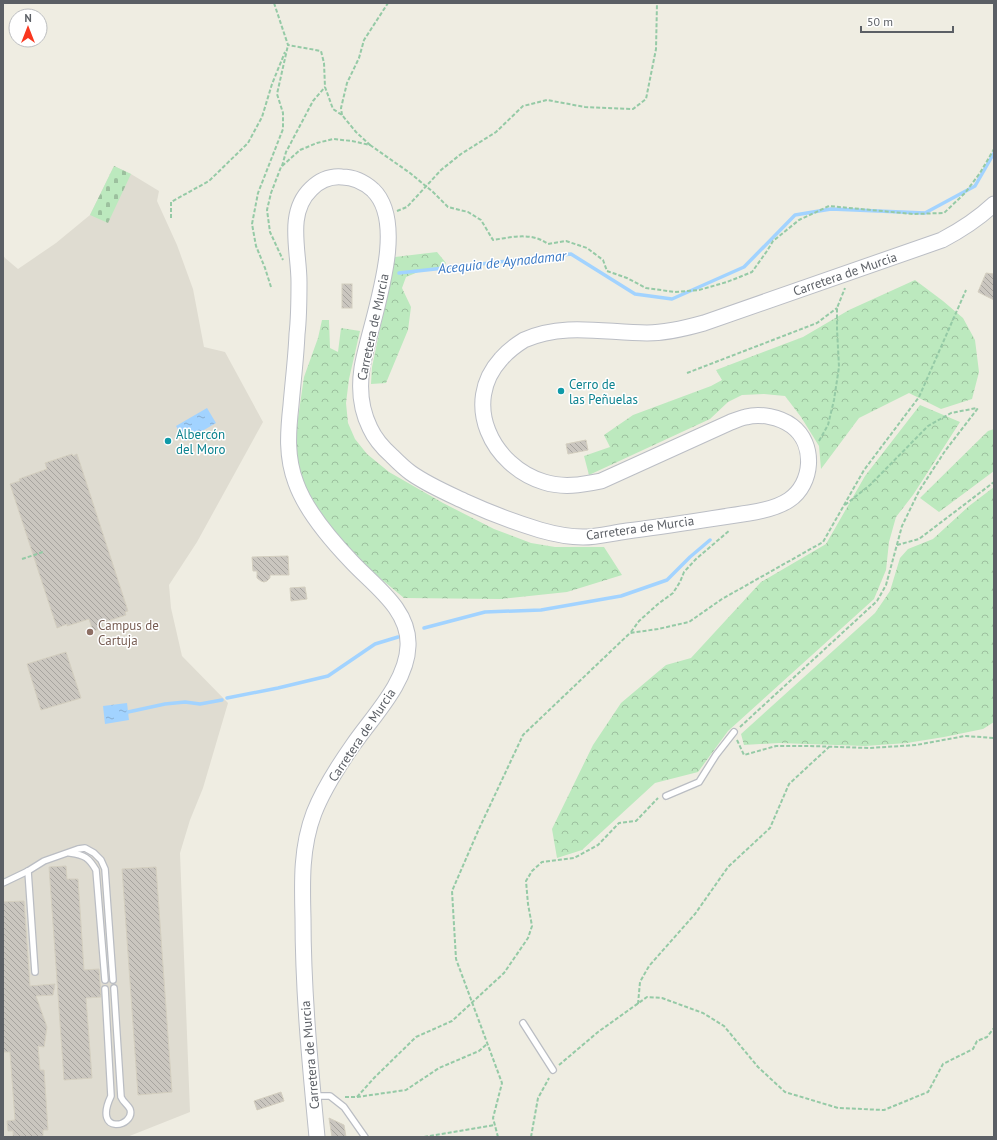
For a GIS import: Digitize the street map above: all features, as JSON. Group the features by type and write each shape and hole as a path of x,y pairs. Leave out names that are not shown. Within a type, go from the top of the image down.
{"main road":[{"name":"Carretera de Murcia","path":"317,1137 306,1018 303,942 302,883 307,837 313,815 323,794 351,747 393,691 403,668 408,648 407,633 398,612 387,597 349,560 324,530 303,499 290,465 288,427 298,332 299,278 296,240 297,214 304,196 315,184 334,176 352,177 368,186 379,196 387,214 389,237 386,263 362,367 360,390 363,407 370,428 381,446 408,471 440,490 477,507 515,522 558,535 582,537 748,513 779,506 797,493 803,485 809,468 807,449 799,433 792,426 770,417 745,417 601,481 577,485 559,485 543,482 516,468 504,458 495,446 484,418 484,392 488,379 495,366 507,353 523,341 544,333 568,330 648,333 680,329 704,323 942,240 966,227 994,204"}],"lane":[{"path":"666,796 699,782 716,755 734,732"},
{"path":"3,883 28,871 44,861 78,849 86,848 94,853 101,860 105,869 113,980"},
{"path":"70,853 86,857 92,862 96,870 104,980"},
{"path":"28,871 35,972"},
{"path":"105,989 111,1096 107,1105 106,1118 111,1123 123,1124 128,1119 130,1109 123,1101 121,1096 114,988"},
{"path":"523,1023 553,1070"},
{"path":"313,1096 330,1096 344,1107 365,1137"}],"path":[{"path":"271,287 256,246 252,224 258,193 283,129 283,112 277,94 288,45 274,3"},
{"path":"342,115 341,108 347,83 364,40 388,3"},
{"path":"387,214 407,207 441,170 461,154 496,132 523,106 547,100 585,107 633,109 646,99 656,49 657,3"},
{"path":"288,45 321,51 324,63 325,87 333,109 342,115 356,132 370,145 410,173 448,207 468,212 480,220 493,240 526,236 541,239 548,244 566,241 587,248 603,260 607,270 646,288 675,292 699,290 727,282 752,272 773,241 799,220 829,206 913,214 944,213 965,193 980,174 994,149"},
{"path":"171,218 171,202 209,181 248,143 262,117 272,84 288,45"},
{"path":"284,262 270,232 267,210 271,193 286,152 313,101 325,87"},
{"path":"281,167 300,150 333,139 370,145"},
{"path":"807,449 819,441 828,425 834,400 839,367 837,308 845,288 842,275"},
{"path":"630,633 689,622 722,599 823,542 864,470 919,397 966,290"},
{"path":"687,373 816,323 837,308"},
{"path":"843,506 870,485 928,426 951,413 978,408 945,451 919,491 902,526 886,585 877,601 734,732 744,755 776,746 869,748 916,745 965,736 994,738"},
{"path":"897,545 919,540 994,482"},
{"path":"498,1137 493,1118 502,1084 456,960 452,891 523,735 630,633 639,621 672,593 680,582 684,572 696,559 748,513"},
{"path":"22,559 43,552"},
{"path":"638,1004 640,982 648,966 695,914 728,867 770,828 790,784 829,747"},
{"path":"357,1097 374,1078 416,1037 452,1021 504,973 528,938 532,926 526,881 532,871 542,862 574,858 598,845 619,824 636,821 659,796 666,796"},
{"path":"530,1137 538,1098 553,1070 598,1032 647,997 662,998 703,1013 724,1026 758,1066 785,1092 838,1108 884,1110 928,1092 943,1064 973,1049 977,1041 987,1037 994,1028"},
{"path":"330,1096 357,1097 406,1090 439,1068 479,1051 487,1044"},
{"path":"424,1137 495,1125"}],"shaded area":[{"name":"Campus de Cartuja","path":"114,166 131,174 159,191 157,201 177,245 193,289 204,347 225,352 263,422 197,542 169,585 171,608 182,656 228,703 203,788 190,820 180,853 190,1112 127,1137 3,1137 3,255 18,269 56,243 90,215"}],"green space":[{"path":"114,166 131,174 108,223 90,215"},
{"path":"437,252 446,263 443,267 423,270 406,277 402,288 411,307 408,330 386,383 371,384 372,367 395,257"},
{"path":"915,280 963,318 975,340 979,372 972,399 941,409 909,393 859,418 821,469 819,446 801,417 785,396 764,394 742,395 728,402 710,419 589,475 584,456 610,447 604,435 633,415 711,386 722,380 716,370 803,337 849,310"},
{"path":"322,320 329,320 330,348 338,352 341,328 360,331 349,379 346,403 348,423 355,439 367,454 389,472 443,503 494,529 531,543 555,547 604,547 622,575 567,592 501,599 404,598 374,573 337,535 317,508 298,470 295,447 304,377 318,338"},
{"path":"920,405 960,422 913,495 896,517 889,542 886,570 874,599 728,731 698,772 655,783 582,850 557,858 552,829 593,745 621,703 666,665 691,658 761,582 826,544 865,476"},
{"path":"994,429 994,471 939,512 920,498 988,431"},
{"path":"994,487 994,722 983,729 907,743 865,746 779,743 744,745 741,734 875,613 890,591 900,558 908,549 933,539 969,506"}],"water":[{"path":"207,408 216,423 185,441 176,426"},
{"path":"127,703 129,720 105,724 103,706"}],"building":[{"path":"986,273 994,274 994,300 978,292"},
{"path":"342,284 352,284 352,308 342,308"},
{"path":"586,440 588,450 568,454 566,444"},
{"path":"72,454 73,456 77,454 128,611 125,612 126,615 102,623 103,628 93,631 89,619 57,628 10,484 20,481 19,479 47,469 45,463"},
{"path":"288,556 289,575 270,575 270,578 264,582 257,578 257,571 253,571 252,557"},
{"path":"305,587 307,599 291,601 290,588"},
{"path":"66,652 81,698 41,710 27,664"},
{"path":"66,866 67,879 78,879 84,970 99,969 101,997 86,998 92,1078 64,1080 49,867"},
{"path":"156,867 172,1092 138,1095 122,869"},
{"path":"24,901 30,986 55,984 53,995 36,996 47,1027 44,1047 38,1046 40,1070 44,1070 48,1130 43,1130 43,1137 13,1137 13,1131 8,1131 7,1121 15,1120 10,1052 3,1052 3,902"},
{"path":"281,1092 284,1101 257,1110 254,1101"},
{"path":"329,1118 344,1125 346,1137 332,1137"}],"waterway":[{"name":"Acequia de Aynadamar","path":"399,273 571,254 635,294 672,299 744,267 795,215 831,209 925,213 975,186 994,153"},
{"path":"424,628 485,612 541,610 621,596 667,580 710,540"},
{"path":"227,698 328,676 375,644 398,637"},
{"path":"128,712 165,704 185,702 200,704 222,700"}],"place":[{"name":"Cerro de las Peñuelas","path":"561,391"},
{"name":"Albercón del Moro","path":"168,441"},
{"name":"Campus de Cartuja","path":"90,632"}]}
